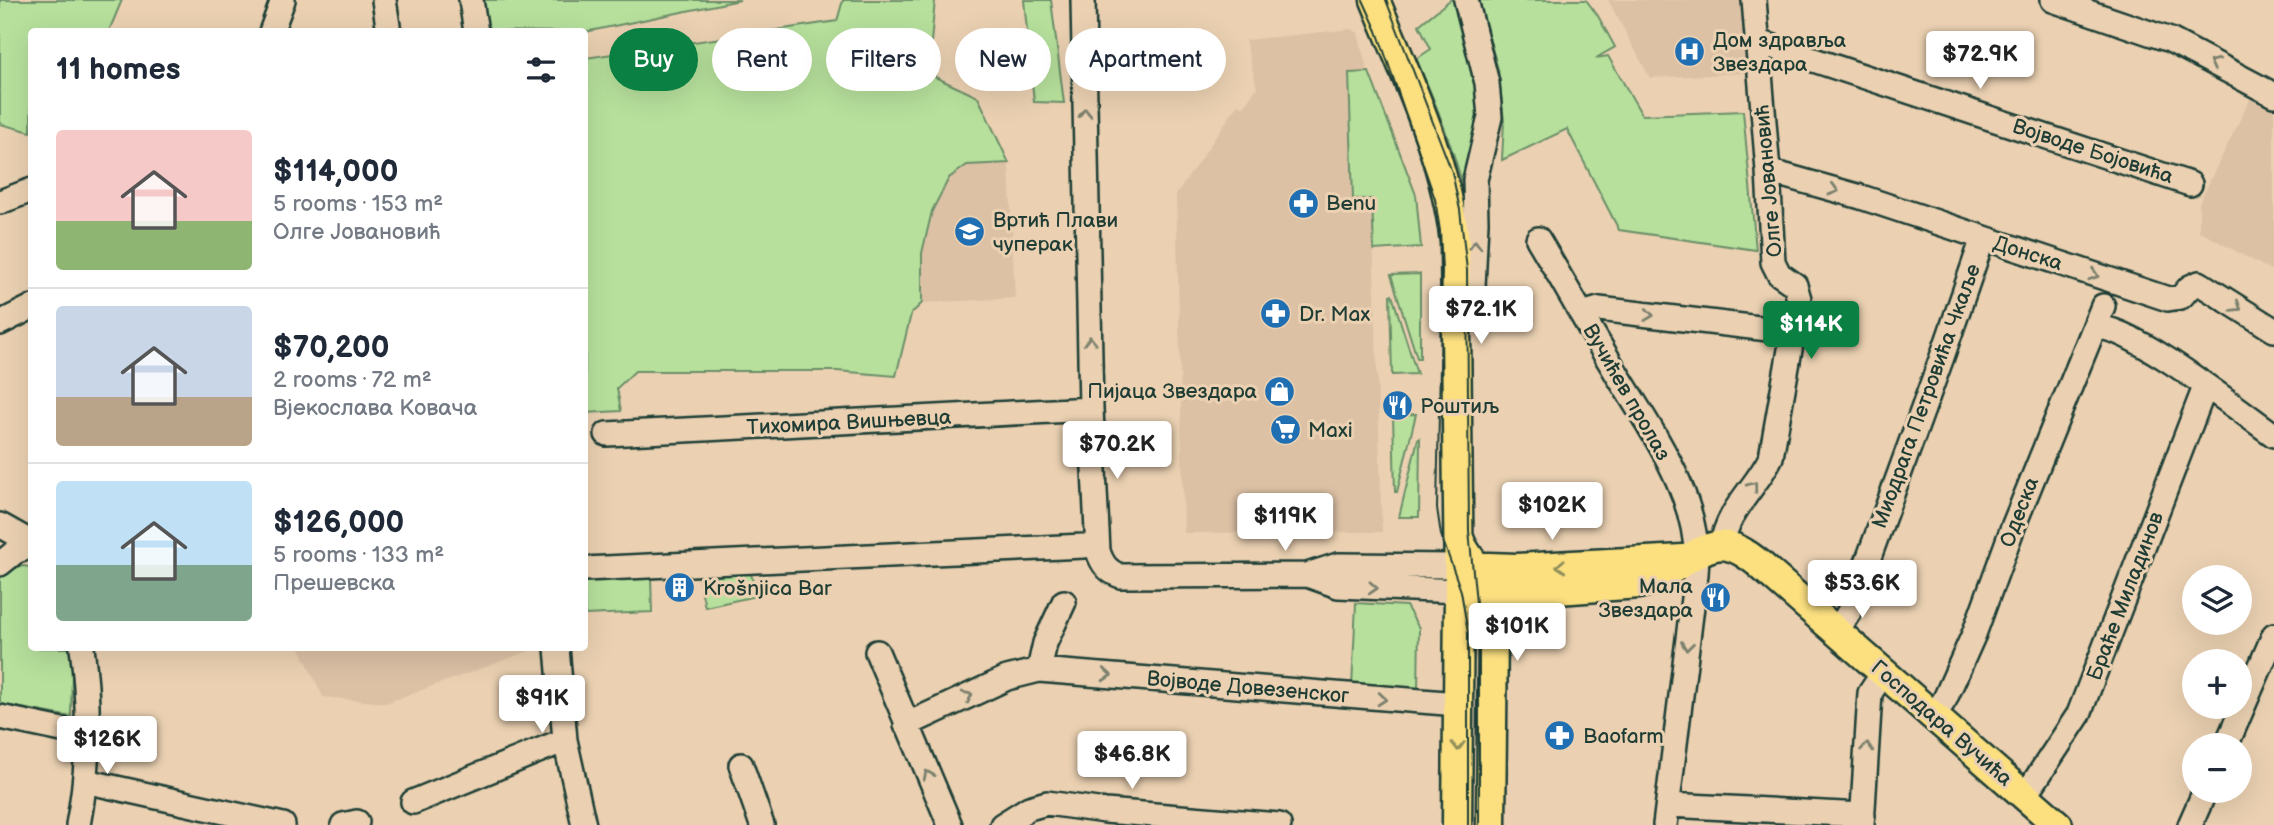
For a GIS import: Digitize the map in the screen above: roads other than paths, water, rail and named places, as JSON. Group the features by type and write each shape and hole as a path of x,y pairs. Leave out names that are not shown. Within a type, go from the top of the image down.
{"main road":[{"path":"1375,0 1424,122 1447,190 1455,242 1458,532 1471,581 1493,630 1491,825"},
{"name":"Господара Вучића","path":"1702,553 1728,545 1749,556 2058,825"},
{"path":"1471,581 1518,593 1639,584 1657,578 1702,553"},
{"path":"1457,825 1458,704 1471,581"}],"street":[{"path":"272,28 283,0"},
{"path":"384,0 388,28"},
{"path":"471,0 475,28"},
{"path":"1083,0 1091,409 1098,551 1101,562 1112,573 1121,576 1307,575 1338,565 1471,581"},
{"path":"1457,307 1467,299 1473,287 1476,169 1490,117 1488,83 1466,0"},
{"name":"Олге Јовановић","path":"1702,553 1724,533 1731,516 1765,470 1771,457 1798,293 1795,285 1779,274 1773,262 1754,0"},
{"path":"2053,0 2170,40 2274,95"},
{"name":"Војводе Бојовића","path":"1756,41 2190,184"},
{"name":"Донска","path":"1768,171 1860,197 2168,299 2181,297 2194,284 2199,283 2274,330"},
{"path":"0,202 28,192"},
{"name":"Миодрага Петровића Чкаље","path":"1837,631 1849,612 1983,238"},
{"name":"Вучићев пролаз","path":"1538,239 1669,464 1702,553"},
{"path":"0,323 28,309"},
{"path":"1582,314 1600,309 1793,332"},
{"name":"Одеска","path":"1934,716 1945,699 1974,634 2013,527 2099,317 2108,329 2158,353 2206,387"},
{"path":"2206,387 2274,435"},
{"name":"Браће Миладинов","path":"2025,796 2080,714 2206,387"},
{"name":"Тихомира Вишњевца","path":"607,434 1091,409"},
{"path":"0,525 28,542"},
{"path":"588,569 1084,546"},
{"path":"0,564 15,552 28,547"},
{"path":"1702,553 1667,815 1863,820 1870,693 1884,672"},
{"path":"1039,670 1045,643 1064,602"},
{"path":"2232,733 2274,635"},
{"path":"78,825 85,781 86,679 82,651"},
{"path":"557,651 565,740 584,825"},
{"path":"877,652 950,825"},
{"name":"Војводе Довезенског","path":"906,725 1007,678 1039,670 1458,704"},
{"path":"0,717 86,735"},
{"path":"413,802 565,740"},
{"path":"741,765 762,825"},
{"path":"85,781 283,825"},
{"path":"1002,825 1029,808 1047,803 1105,811 1279,825"},
{"path":"2190,825 2200,803"}],"tram line":[{"path":"1363,0 1377,31 1435,199 1440,231 1442,270 1437,508 1441,535 1461,591 1468,633 1468,825"},
{"path":"1386,0 1452,172 1460,210 1467,270 1469,531 1479,633 1479,825"}],"place":[{"name":"Дом здравља Звездара","path":"1690,52"},
{"name":"Benu","path":"1303,203"},
{"name":"Вртић Плави чуперак","path":"970,232"},
{"name":"Dr. Max","path":"1276,314"},
{"name":"Пијаца Звездара","path":"1280,391"},
{"name":"Роштиљ","path":"1397,406"},
{"name":"Maxi","path":"1285,430"},
{"name":"Krošnjica Bar","path":"680,588"},
{"name":"Мала Звездара","path":"1716,598"},
{"name":"Baofarm","path":"1560,736"}]}
